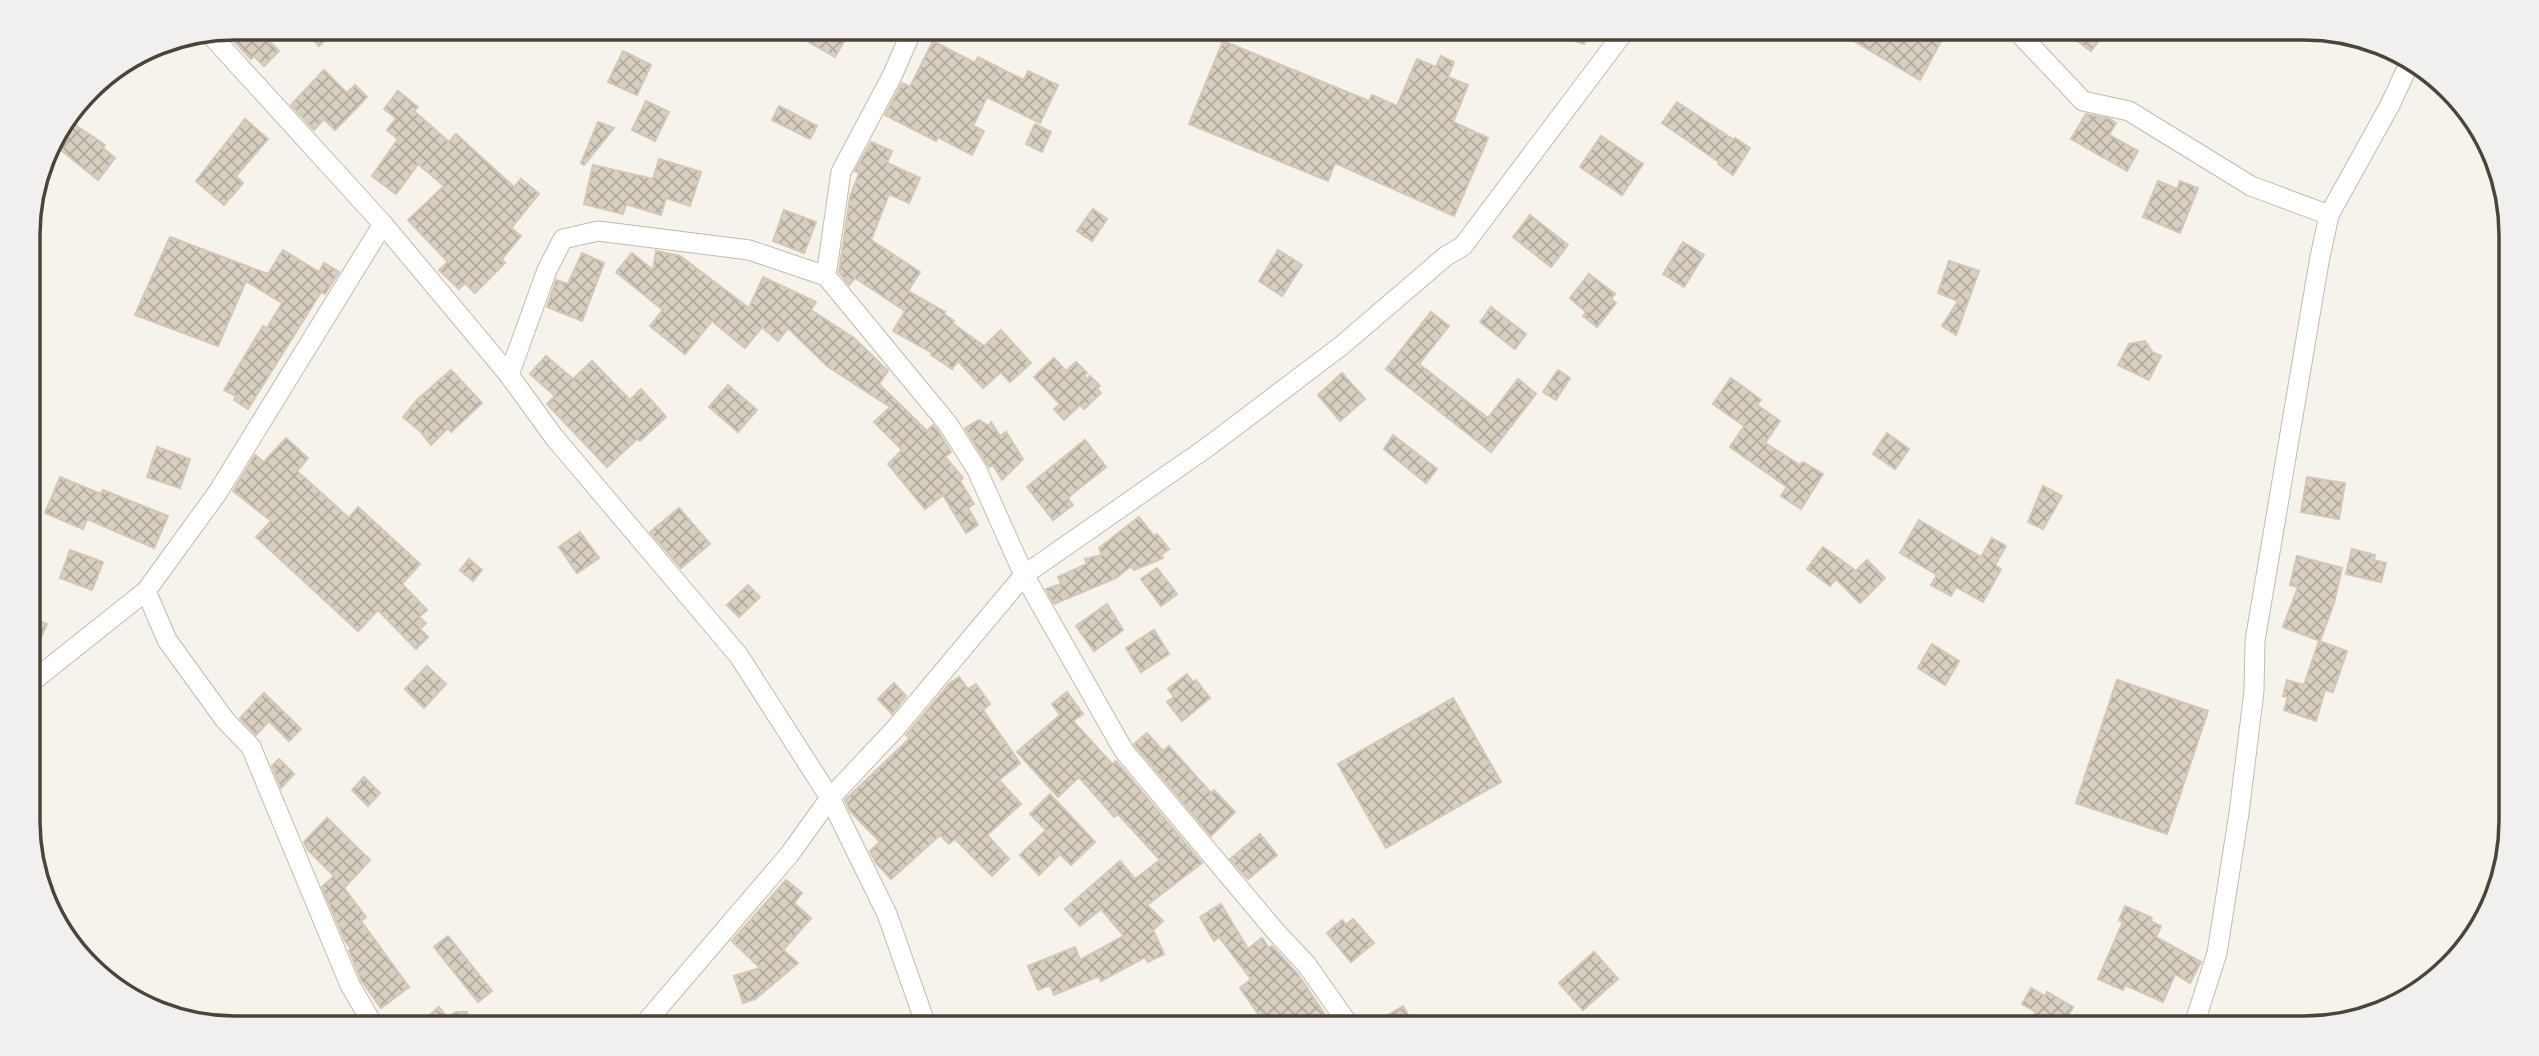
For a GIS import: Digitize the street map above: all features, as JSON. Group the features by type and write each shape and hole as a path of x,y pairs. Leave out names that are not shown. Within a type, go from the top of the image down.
{"street":[{"path":"826,276 841,172 892,76 908,40"},
{"path":"651,1016 789,855 830,797 895,729 1024,575 1209,446 1341,346 1446,256 1463,246 1618,40"},
{"path":"2025,40 2083,101 2129,111 2251,186 2329,215"},
{"path":"217,41 383,224 509,375 554,437 740,656 830,797 887,914 923,1016"},
{"path":"2197,1015 2217,953 2239,813 2254,691 2255,641 2329,215 2390,105 2406,70"},
{"path":"40,675 146,591 218,492 383,224"},
{"path":"509,375 547,270 563,239 598,231 749,250 826,276 948,424 977,470 1024,575 1124,751 1276,932 1307,965 1343,1015"},
{"path":"146,591 167,640 225,720 251,747 350,985 367,1016"}],"building":[{"path":"233,40 270,40 279,51 264,66 254,56 251,59"},
{"path":"313,40 325,40 319,46"},
{"path":"805,40 845,40 835,57"},
{"path":"1852,40 1942,40 1920,80"},
{"path":"2076,40 2099,40 2091,51"},
{"path":"933,41 975,63 978,57 1024,80 1028,71 1058,85 1040,123 987,97 973,126 984,131 972,155 938,137 936,141 885,115 902,83 910,87"},
{"path":"1223,41 1369,101 1372,95 1397,106 1417,59 1436,67 1441,56 1454,62 1448,77 1468,85 1453,122 1488,138 1454,216 1335,163 1328,181 1189,124"},
{"path":"623,51 651,65 637,95 608,82"},
{"path":"324,70 347,93 355,85 367,97 335,130 324,119 314,130 291,105"},
{"path":"398,91 418,107 414,111 449,142 456,134 514,187 521,179 539,194 511,228 521,236 502,259 505,263 475,293 465,283 459,289 439,270 448,262 408,220 444,186 418,164 396,194 372,176 398,139 387,130 396,118 384,109"},
{"path":"646,101 669,112 655,141 632,130"},
{"path":"1677,102 1750,148 1733,175 1718,164 1719,162 1662,123"},
{"path":"779,106 817,126 810,139 772,120"},
{"path":"2086,114 2110,119 2116,123 2109,135 2138,151 2127,171 2071,139"},
{"path":"245,119 268,139 236,176 243,183 224,205 196,181"},
{"path":"598,122 614,128 584,165 581,163"},
{"path":"1035,124 1051,132 1042,152 1026,144"},
{"path":"75,125 105,145 103,148 115,158 98,180 60,149"},
{"path":"1601,136 1643,164 1622,195 1580,167"},
{"path":"871,142 892,151 887,163 920,178 909,203 889,194 871,240 920,272 908,291 945,312 944,314 954,321 952,323 984,346 1001,330 1031,363 1010,382 1001,372 983,388 958,361 952,369 931,355 932,353 893,331 905,311 855,278 849,285 839,272 850,197 859,173 855,171"},
{"path":"659,159 701,172 690,206 666,198 661,215 626,204 623,214 584,204 593,165 653,179"},
{"path":"2158,181 2177,189 2180,181 2198,188 2180,233 2143,217"},
{"path":"1093,209 1107,219 1092,241 1077,231"},
{"path":"784,210 816,222 804,253 773,241"},
{"path":"1530,215 1568,245 1551,267 1513,237"},
{"path":"170,237 268,274 283,250 319,272 324,263 339,272 325,294 321,292 248,409 234,400 236,396 224,390 263,326 267,328 282,303 246,281 218,346 135,315"},
{"path":"1683,242 1704,255 1684,287 1663,274"},
{"path":"1278,250 1302,265 1282,296 1259,281"},
{"path":"656,251 680,256 749,308 763,277 816,302 811,310 854,338 888,371 879,384 927,431 933,425 938,431 951,452 945,457 963,478 960,481 974,504 968,508 978,525 966,533 943,495 925,509 888,464 902,450 874,422 890,407 827,366 788,328 778,341 762,327 745,348 712,321 685,354 650,326 663,310 616,272 632,253 653,270"},
{"path":"582,253 604,263 582,321 547,307 556,280 568,284"},
{"path":"1949,261 1979,271 1956,335 1942,326 1958,301 1938,293"},
{"path":"1589,274 1615,294 1611,299 1616,303 1597,327 1583,316 1586,312 1570,298"},
{"path":"1491,307 1526,334 1515,349 1480,322"},
{"path":"1431,312 1449,326 1419,364 1488,418 1518,379 1536,394 1491,452 1386,369"},
{"path":"2145,341 2152,352 2161,356 2149,380 2118,365 2129,344"},
{"path":"546,356 573,379 592,361 630,400 641,389 666,417 607,467 547,404 555,396 530,374"},
{"path":"1054,358 1066,371 1076,362 1087,373 1084,376 1087,379 1090,376 1100,386 1097,388 1101,393 1084,409 1080,405 1064,420 1054,409 1060,404 1034,377"},
{"path":"451,370 482,403 451,432 448,428 431,445 421,432 403,417 417,400"},
{"path":"1558,370 1570,378 1556,400 1543,392"},
{"path":"1342,373 1365,399 1340,421 1318,395"},
{"path":"1731,378 1761,400 1757,405 1780,421 1765,443 1800,465 1803,462 1823,474 1801,509 1781,496 1787,487 1730,447 1744,426 1713,404"},
{"path":"728,385 757,410 738,432 709,407"},
{"path":"979,420 989,426 991,422 1000,436 1006,432 1023,459 1002,480 993,465 989,467 965,428"},
{"path":"1887,433 1909,449 1895,469 1873,454"},
{"path":"1393,435 1437,469 1426,483 1384,449"},
{"path":"286,438 308,458 297,471 349,518 358,507 420,564 402,584 427,610 419,617 426,623 420,629 428,637 416,649 378,610 358,631 256,537 271,521 233,491 255,455 264,462"},
{"path":"1085,440 1106,467 1072,494 1068,499 1073,505 1053,520 1027,487"},
{"path":"157,447 190,459 180,488 147,477"},
{"path":"60,477 101,494 103,490 168,516 154,548 87,519 83,529 45,513"},
{"path":"2307,477 2345,483 2339,519 2301,512"},
{"path":"2043,486 2062,496 2043,529 2028,522"},
{"path":"679,508 710,544 681,568 650,532"},
{"path":"1139,517 1169,549 1161,555 1163,558 1134,570 1131,566 1116,578 1054,604 1046,589 1061,584 1058,577 1087,564 1085,559 1102,555 1099,548"},
{"path":"1919,520 1981,557 1992,538 2006,546 1995,565 2001,569 1983,602 1956,587 1951,596 1931,585 1937,575 1900,553"},
{"path":"580,532 599,558 577,573 559,547"},
{"path":"1823,547 1856,571 1867,560 1885,578 1860,603 1836,579 1830,586 1807,569"},
{"path":"2352,549 2375,555 2374,560 2386,563 2381,582 2346,574"},
{"path":"70,550 103,562 92,590 60,578"},
{"path":"2297,556 2342,568 2334,603 2320,641 2283,627 2298,587 2290,585"},
{"path":"469,559 482,570 473,581 460,570"},
{"path":"1157,568 1177,594 1161,606 1141,579"},
{"path":"748,585 760,597 739,617 727,605"},
{"path":"1107,604 1123,630 1094,651 1076,626"},
{"path":"40,621 47,624 40,639"},
{"path":"1154,630 1169,654 1141,672 1126,648"},
{"path":"2319,641 2347,651 2333,692 2325,690 2316,721 2284,710 2288,697 2283,696 2287,680 2304,685"},
{"path":"1932,644 1959,661 1945,685 1918,668"},
{"path":"427,666 446,684 424,708 405,689"},
{"path":"1187,674 1193,682 1196,680 1210,698 1182,721 1167,702 1174,697 1168,689"},
{"path":"959,677 968,689 976,684 990,704 983,710 1020,763 999,780 1021,804 987,835 1009,859 992,876 955,839 949,844 940,835 891,879 876,863 870,851 880,842 850,811 845,800 910,738 906,735 950,683"},
{"path":"2117,680 2208,711 2167,834 2076,803"},
{"path":"894,683 906,696 892,714 878,699"},
{"path":"1067,692 1083,714 1073,721 1112,764 1116,761 1202,863 1147,905 1163,921 1153,930 1164,954 1148,962 1145,957 1101,981 1099,976 1054,995 1050,985 1038,990 1028,966 1075,947 1080,960 1124,936 1101,909 1080,926 1065,909 1120,861 1135,879 1160,860 1118,814 1114,817 1079,777 1058,797 1017,752 1060,715 1052,704"},
{"path":"264,693 301,729 289,741 269,721 256,735 240,718"},
{"path":"1453,698 1501,782 1386,848 1338,764"},
{"path":"1147,733 1163,751 1169,746 1211,793 1214,790 1235,812 1211,836 1134,744"},
{"path":"279,759 294,774 281,788 272,766"},
{"path":"364,777 380,793 368,806 352,790"},
{"path":"1050,794 1095,842 1071,865 1060,854 1039,875 1020,855 1046,830 1030,814"},
{"path":"327,818 370,860 344,888 366,917 361,921 409,987 381,1008 361,980 349,950 351,949 322,887 334,876 307,849 304,842"},
{"path":"1260,834 1277,855 1248,879 1230,859"},
{"path":"786,880 802,893 794,903 811,918 783,950 798,963 755,999 743,1003 734,976 760,968 732,941"},
{"path":"1221,904 1248,949 1262,938 1269,948 1272,946 1297,973 1326,1015 1260,1016 1240,988 1251,979 1219,937 1214,941 1200,917"},
{"path":"2125,906 2152,918 2150,921 2161,926 2156,937 2201,962 2190,983 2175,974 2163,1002 2125,985 2123,990 2098,979 2123,922 2119,920"},
{"path":"1353,919 1374,943 1351,962 1327,933 1342,920 1346,925"},
{"path":"448,936 492,991 478,1002 434,947"},
{"path":"1594,952 1618,979 1583,1010 1559,983"},
{"path":"2031,988 2045,996 2047,992 2073,1007 2068,1015 2034,1015 2036,1012 2022,1004"},
{"path":"1403,1006 1409,1015 1387,1015"},
{"path":"439,1007 446,1016 428,1016"},
{"path":"456,1012 467,1012 467,1016 449,1016"}]}
